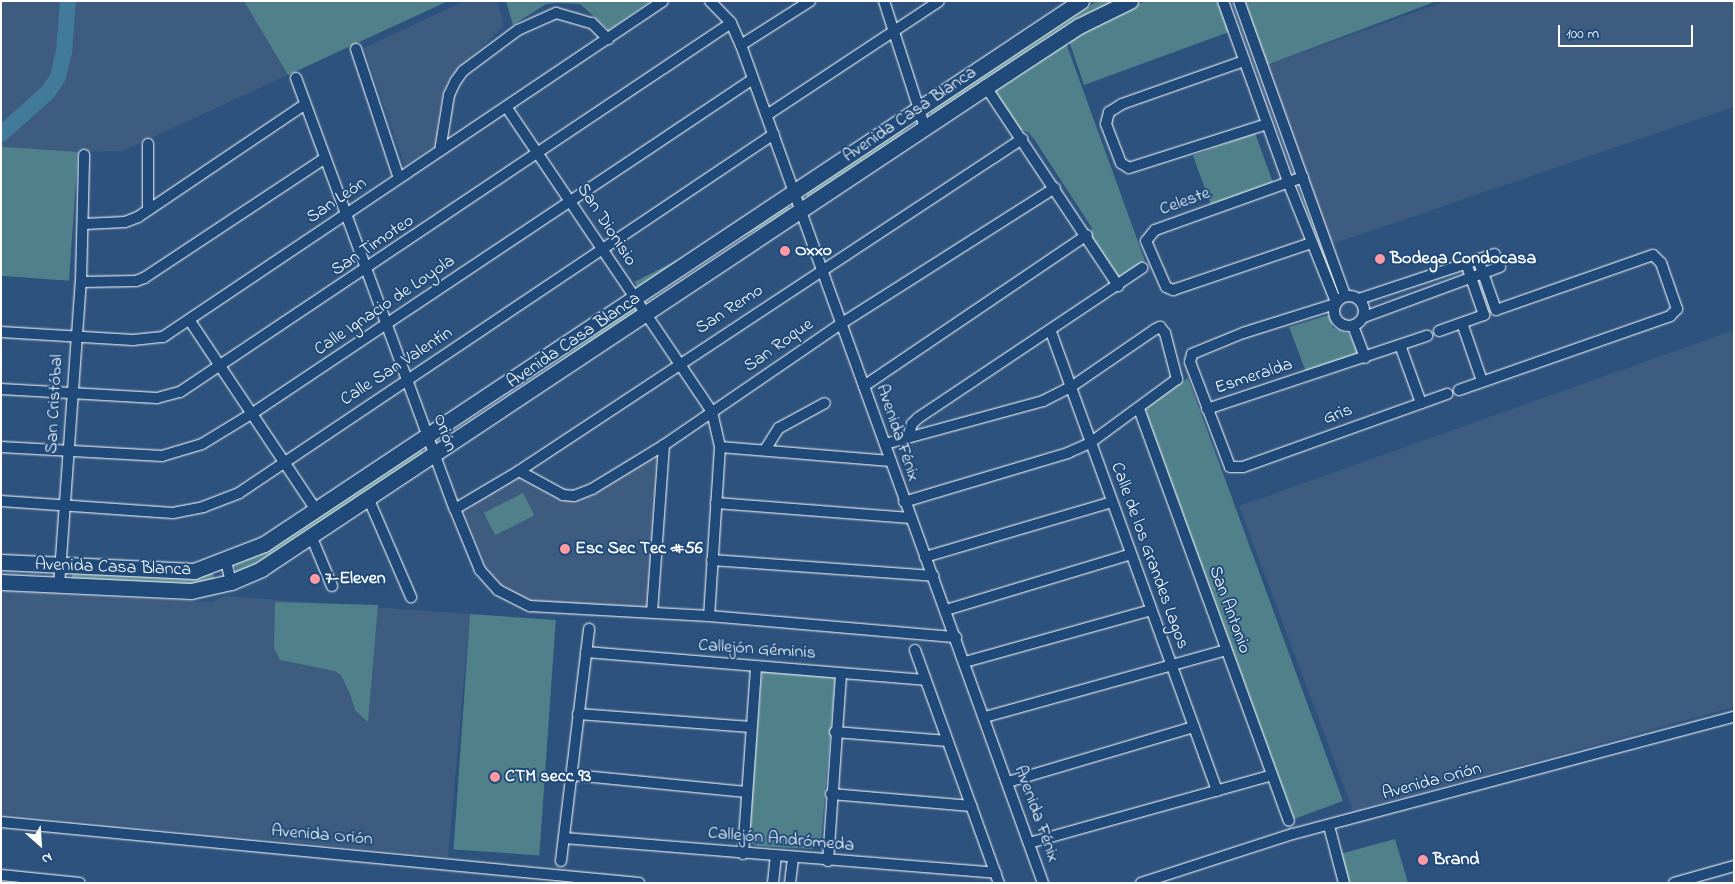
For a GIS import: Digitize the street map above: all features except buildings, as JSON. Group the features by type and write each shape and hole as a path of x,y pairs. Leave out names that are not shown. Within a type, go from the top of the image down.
{"street":[{"name":"San León","path":"1,332 151,340 163,337 440,151 508,108 663,1"},
{"name":"Avenida Fénix","path":"710,1 731,23 741,45 794,192 802,209 904,502 956,637 1043,883"},
{"path":"741,45 810,1"},
{"path":"884,1 921,106 926,128"},
{"path":"767,115 940,1"},
{"name":"Avenida Casa Blanca","path":"1,562 179,571 200,569 226,561 264,544 1081,1"},
{"name":"Avenida Casa Blanca","path":"1,582 185,591 231,582 261,570 312,538 802,209 1079,26 1130,1"},
{"path":"1224,1 1235,33 1239,63 1262,126 1277,150 1284,184 1336,303 1337,321 1353,326"},
{"path":"1239,1 1346,296"},
{"path":"440,151 449,95 455,82 463,71 518,30 556,13 592,22 608,38"},
{"name":"San Timoteo","path":"1,389 168,398 222,366 731,23"},
{"path":"1235,33 1249,28"},
{"path":"356,49 400,178"},
{"path":"1239,63 1122,104 1108,112 1106,124 1121,164 1129,168 1262,126"},
{"name":"Orión","path":"296,78 304,105 345,216 367,269 427,437 455,509 480,570 498,590 530,606 709,616 956,637"},
{"name":"Calle Ignacio de Loyola","path":"1,447 162,456 180,453 202,444 253,413 753,79"},
{"path":"986,87 1087,235 1118,286"},
{"path":"84,224 125,222 148,210 304,105"},
{"name":"San Dionisio","path":"508,108 603,249 645,316 681,361 712,412 720,448 709,616"},
{"name":"Calle San Valentín","path":"1,501 173,513 203,507 240,493 284,461 408,381 774,134"},
{"name":"San Remo","path":"455,509 519,471 681,361 1022,139"},
{"path":"148,144 148,210"},
{"path":"1277,150 1291,144"},
{"name":"San Cristóbal","path":"59,586 66,506 74,336 81,282 84,224 84,155"},
{"path":"81,282 144,278 324,159"},
{"path":"1284,184 1303,177"},
{"name":"Celeste","path":"1284,184 1155,230 1146,242 1170,290 1311,243"},
{"name":"San Roque","path":"519,471 563,495 574,496 664,444 842,323 1055,188"},
{"path":"864,386 1087,235"},
{"path":"1336,303 1346,296 1359,299 1494,254"},
{"path":"1459,390 1670,316 1677,309 1661,263 1653,255 1496,310 1478,259"},
{"path":"1439,331 1484,315 1466,263"},
{"path":"1353,326 1364,317 1500,267"},
{"path":"908,437 912,424 918,418 1051,332 1142,268"},
{"path":"1323,274 1335,270"},
{"path":"1359,299 1364,305 1364,317"},
{"name":"Esmeralda","path":"1336,303 1243,333 1192,354 1190,362 1207,409 1365,358"},
{"path":"190,320 316,510"},
{"path":"1462,324 1482,381"},
{"path":"1353,326 1365,358 1426,336"},
{"path":"885,444 1012,411 1071,387 1160,328 1177,379 1139,409 1090,443 1068,453 904,502"},
{"name":"Calle de los Grandes Lagos","path":"1051,332 1217,791"},
{"path":"1400,345 1422,403"},
{"name":"Gris","path":"1207,409 1227,464 1235,468 1447,394"},
{"path":"765,450 779,428 825,403"},
{"name":"San Antonio","path":"1139,409 1289,821"},
{"path":"652,612 664,444"},
{"path":"720,448 890,461"},
{"path":"369,500 411,597"},
{"path":"925,557 1112,502"},
{"path":"716,503 910,518"},
{"path":"312,538 332,586"},
{"path":"946,610 1131,554"},
{"path":"712,560 933,576"},
{"path":"226,561 231,582"},
{"path":"965,662 1151,610"},
{"path":"562,861 589,629"},
{"path":"915,650 997,878"},
{"path":"985,717 1226,650"},
{"name":"Callejón Géminis","path":"586,652 926,680"},
{"path":"743,854 756,667"},
{"path":"828,860 835,732 841,673"},
{"path":"578,714 751,727"},
{"name":"Avenida Orión","path":"1141,883 1293,834 1734,717"},
{"path":"1008,782 1194,727"},
{"path":"835,732 948,741"},
{"path":"573,775 746,792"},
{"path":"1028,843 1272,775"},
{"path":"831,794 971,806"},
{"name":"Avenida Orión","path":"1,822 639,883"},
{"path":"1329,826 1344,883"},
{"name":"Callejón Andrómeda","path":"564,838 828,860 997,878"},
{"path":"773,883 776,856"},
{"path":"790,883 793,858"},
{"path":"1674,883 1734,866"},
{"path":"1,875 34,881 80,883"}],"shaded area":[{"path":"1,1 245,1 288,75 123,151 1,154"},
{"path":"464,1 497,1 504,26 448,79 440,104 436,145 405,166 364,48"},
{"path":"1446,1 1734,1 1734,107 1332,244 1267,65"},
{"path":"1734,330 1734,707 1353,811 1239,506"},
{"name":"Esc Sec Tec #56","path":"657,453 647,608 531,604 493,582 464,511 519,477 560,500 592,496"},
{"path":"1,591 212,602 225,596 470,614 448,857 1,814"}],"green space":[{"path":"244,1 448,1 288,75"},
{"path":"506,1 651,1 609,30 580,4 546,4 513,25"},
{"path":"1097,1 1118,1 932,117 930,109"},
{"path":"1146,1 1217,1 1229,32 1084,85 1069,41 1120,11"},
{"path":"1245,1 1437,1 1267,65"},
{"path":"1066,43 1145,261 1117,278 1091,236 1092,228 1034,139 1028,132 1018,129 994,92"},
{"path":"916,118 891,145 808,200 806,193"},
{"path":"1255,133 1273,184 1211,206 1193,156"},
{"path":"2,147 78,152 69,281 1,276"},
{"path":"787,204 791,212 639,290 635,282"},
{"path":"634,307 639,314 449,452 444,445"},
{"path":"1329,315 1333,328 1349,334 1359,355 1306,372 1289,327"},
{"path":"1188,378 1343,801 1294,819 1147,416 1146,408"},
{"path":"421,449 425,457 279,554 237,573 234,565 264,553"},
{"path":"523,493 534,515 495,535 484,513"},
{"path":"213,573 215,580 182,586 72,581 72,574 172,578"},
{"path":"275,602 378,605 368,722 355,710 341,675 335,671 280,660 274,648"},
{"path":"470,614 556,620 539,855 454,849"},
{"path":"766,670 834,677 835,680 821,841 813,849 757,846 748,841 762,672"},
{"path":"1395,839 1408,883 1349,883 1340,854"}],"waterway":[{"path":"1,134 47,93 58,77 64,52 68,1"}],"place":[{"name":"Oxxo","path":"785,251"},
{"name":"Bodega Condocasa","path":"1380,259"},
{"name":"Esc Sec Tec #56","path":"565,549"},
{"name":"7-Eleven","path":"315,579"},
{"name":"CTM secc 93","path":"495,777"},
{"name":"Brand","path":"1423,860"}]}
